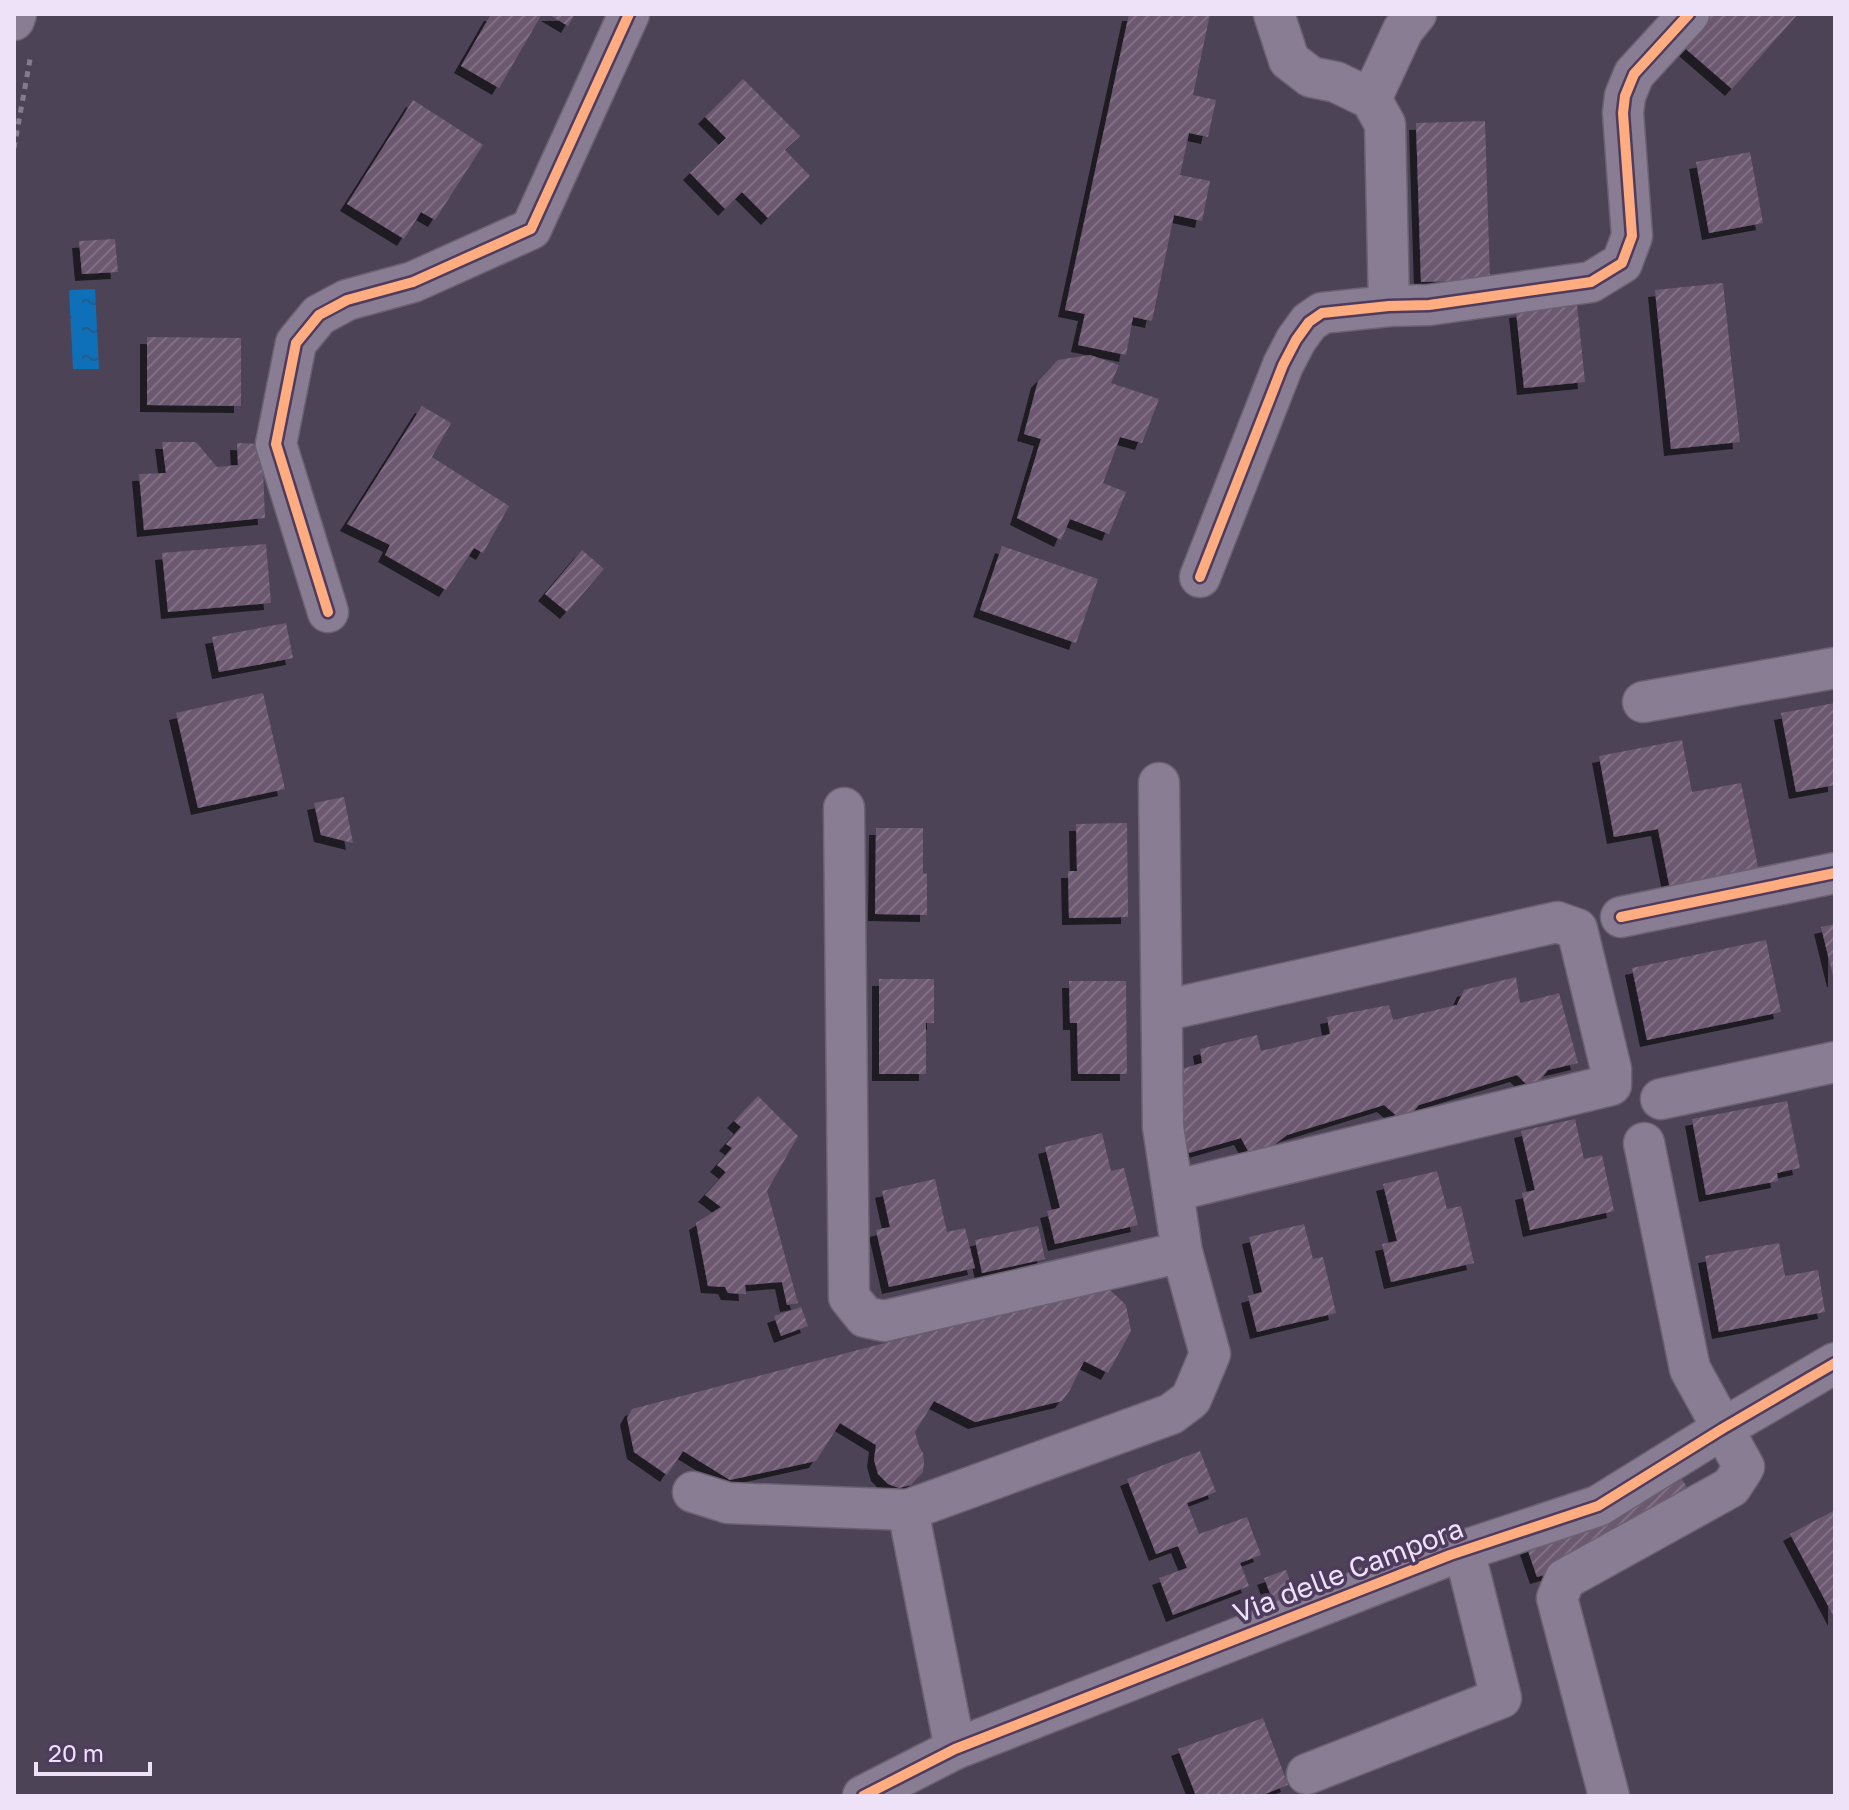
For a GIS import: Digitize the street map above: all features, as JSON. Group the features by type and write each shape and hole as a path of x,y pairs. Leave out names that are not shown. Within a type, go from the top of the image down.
{"street":[{"path":"328,612 276,444 296,343 319,315 347,300 413,282 531,229 629,14"},
{"path":"1274,14 1289,60 1311,77 1336,82 1371,99 1385,124 1389,306"},
{"path":"1371,99 1403,30 1416,14"},
{"path":"1200,577 1283,365 1309,322 1322,313 1429,305 1591,282 1622,263 1632,236 1623,113 1625,96 1634,74 1689,14"},
{"path":"1643,702 1835,668"},
{"path":"693,1492 728,1503 908,1510 1171,1414 1191,1399 1210,1354 1182,1252 1163,1127 1159,783"},
{"path":"844,808 849,1297 865,1317 884,1321 1182,1252"},
{"path":"1621,917 1835,873"},
{"path":"1162,1011 1557,922 1577,929 1611,1069 1611,1085 1173,1191"},
{"path":"1661,1099 1835,1062"},
{"path":"1609,1796 1557,1598 1565,1579 1731,1487 1744,1467 1690,1369 1644,1143"},
{"name":"Via delle Campora","path":"863,1796 955,1749 1464,1550 1598,1506 1835,1363"},
{"path":"908,1510 955,1749"},
{"path":"1307,1774 1501,1698 1464,1550"}],"path":[{"path":"14,148 22,25"}],"water":[{"path":"95,289 99,369 73,369 69,290"}],"building":[{"path":"491,14 542,14 499,88 461,66"},
{"path":"548,14 575,14 568,26"},
{"path":"1129,14 1210,14 1193,95 1216,100 1208,137 1189,133 1180,175 1210,181 1202,221 1174,215 1152,321 1133,317 1126,355 1078,345 1085,314 1065,310"},
{"path":"1705,14 1798,14 1732,89 1679,43"},
{"path":"743,79 800,136 785,150 810,176 768,218 742,192 725,209 690,173 726,138 705,117"},
{"path":"413,100 483,145 435,220 421,212 404,239 347,204"},
{"path":"1485,121 1490,280 1421,282 1416,123"},
{"path":"1750,152 1763,223 1709,233 1696,162"},
{"path":"115,239 118,272 82,274 79,241"},
{"path":"1723,283 1740,442 1671,449 1655,290"},
{"path":"1577,305 1585,382 1524,388 1516,311"},
{"path":"147,337 241,338 241,406 147,405"},
{"path":"1090,355 1119,365 1111,383 1159,399 1142,443 1120,437 1103,483 1126,492 1109,534 1070,519 1061,540 1017,518 1041,439 1024,434 1038,381 1058,360"},
{"path":"422,406 451,423 432,457 509,506 483,553 474,548 446,590 385,555 390,545 347,524"},
{"path":"162,442 196,442 217,467 238,465 237,443 262,444 265,518 144,530 139,474 166,473"},
{"path":"266,544 271,603 168,612 162,553"},
{"path":"1002,546 1098,579 1076,643 980,610"},
{"path":"582,550 604,569 567,612 545,594"},
{"path":"286,623 293,658 219,672 212,637"},
{"path":"263,693 285,789 198,808 176,713"},
{"path":"1835,703 1835,785 1796,792 1781,713"},
{"path":"1682,740 1692,792 1741,783 1760,877 1671,894 1658,829 1614,837 1599,756"},
{"path":"344,797 353,843 321,835 314,803"},
{"path":"1127,823 1128,917 1069,918 1068,871 1077,871 1076,824"},
{"path":"876,828 923,828 927,915 875,914"},
{"path":"1835,924 1835,980 1834,980 1821,927"},
{"path":"1766,940 1781,1012 1647,1040 1632,968"},
{"path":"1516,977 1520,1003 1559,993 1578,1063 1548,1070 1532,1090 1517,1075 1419,1105 1404,1122 1384,1105 1287,1135 1273,1146 1248,1151 1241,1138 1189,1153 1168,1073 1202,1063 1200,1049 1257,1035 1261,1051 1330,1034 1327,1017 1389,1005 1393,1020 1457,1005 1464,990"},
{"path":"879,979 934,979 934,1023 926,1023 926,1074 879,1074"},
{"path":"1069,981 1126,981 1127,1074 1078,1074 1077,1023 1070,1023"},
{"path":"758,1096 798,1136 767,1191 798,1303 787,1305 782,1282 745,1285 746,1294 728,1293 725,1287 708,1286 696,1223 721,1207 705,1195 726,1172 717,1165 732,1148 726,1144 741,1127 734,1121"},
{"path":"1787,1101 1800,1168 1777,1173 1778,1181 1706,1195 1692,1119"},
{"path":"1575,1119 1584,1159 1602,1155 1614,1211 1530,1230 1522,1193 1535,1190 1521,1131"},
{"path":"1102,1133 1111,1171 1124,1168 1138,1225 1055,1244 1047,1211 1060,1208 1045,1147"},
{"path":"1437,1171 1447,1209 1461,1206 1474,1263 1391,1282 1382,1244 1397,1241 1383,1184"},
{"path":"935,1179 947,1232 965,1228 975,1268 889,1287 876,1230 890,1227 882,1191"},
{"path":"1304,1224 1313,1259 1323,1257 1336,1313 1257,1332 1248,1296 1262,1292 1249,1237"},
{"path":"1038,1226 1045,1259 982,1273 975,1240"},
{"path":"1779,1243 1785,1276 1818,1270 1825,1312 1719,1332 1705,1256"},
{"path":"1110,1290 1126,1305 1131,1331 1108,1373 1084,1361 1062,1401 975,1422 934,1401 915,1432 924,1462 923,1472 911,1485 899,1488 888,1484 878,1474 874,1460 876,1445 840,1423 816,1461 730,1480 683,1451 667,1475 634,1452 627,1418 632,1409 885,1343"},
{"path":"801,1307 808,1326 781,1336 774,1316"},
{"path":"1200,1451 1216,1492 1187,1503 1199,1534 1247,1517 1261,1555 1240,1563 1249,1586 1173,1615 1159,1578 1187,1568 1178,1546 1156,1554 1127,1479"},
{"path":"1679,1474 1692,1496 1572,1567 1537,1577 1527,1548"},
{"path":"1835,1510 1835,1619 1790,1534"},
{"path":"1286,1570 1296,1597 1275,1606 1264,1578"},
{"path":"1263,1718 1288,1785 1260,1796 1196,1796 1178,1749"}],"cycle path":[{"path":"328,612 276,444 296,343 319,315 347,300 413,282 531,229 629,14"},
{"path":"1200,577 1283,365 1309,322 1322,313 1429,305 1591,282 1622,263 1632,236 1623,113 1625,96 1634,74 1689,14"},
{"path":"1621,917 1835,873"},
{"path":"863,1796 955,1749 1450,1555 1598,1506 1835,1363"}]}
